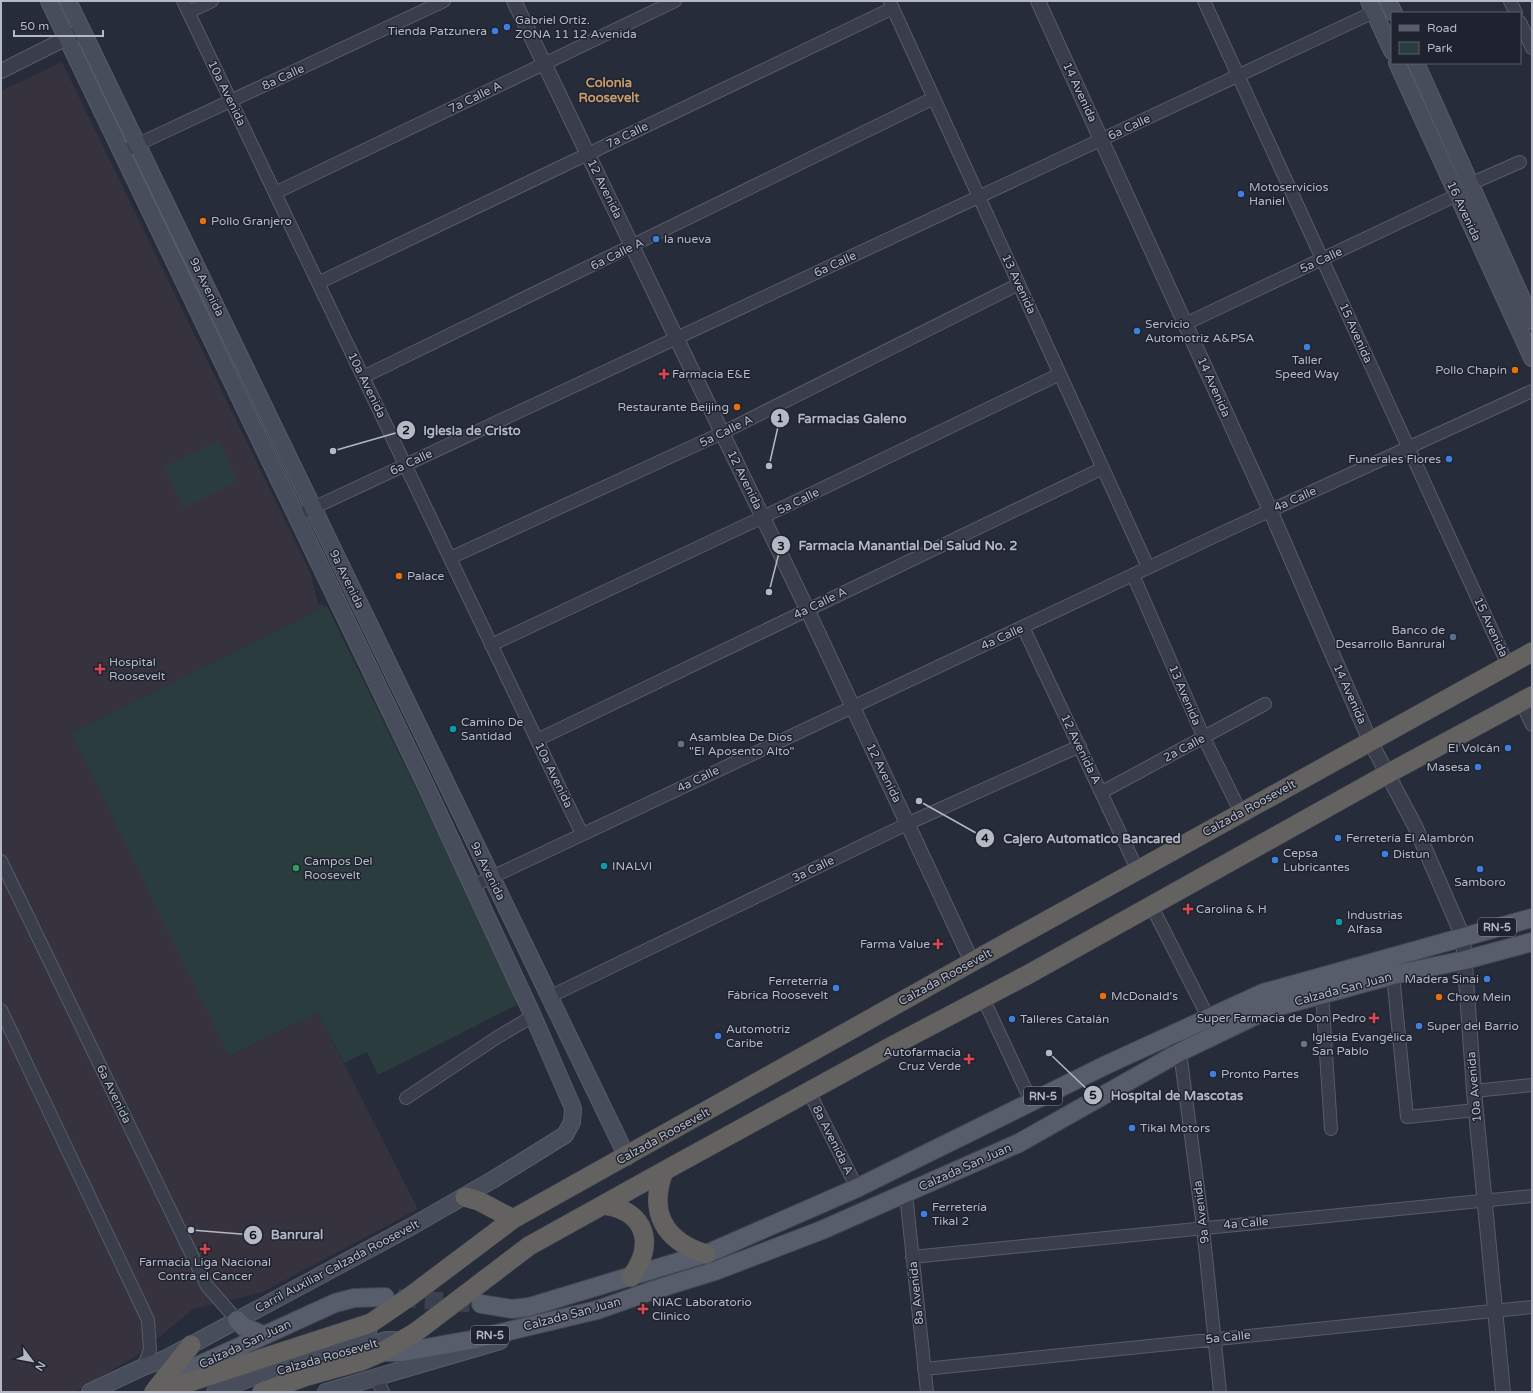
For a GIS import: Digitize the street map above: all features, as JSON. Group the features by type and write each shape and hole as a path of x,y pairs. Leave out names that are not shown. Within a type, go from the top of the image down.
{"highway":[{"name":"Calzada Roosevelt","path":"159,1392 371,1323 412,1295 513,1219 627,1157 972,962 1532,652"},
{"name":"Calzada Roosevelt","path":"261,1384 307,1376 361,1361 382,1352 416,1332 529,1246 983,998 1389,773 1527,699"},
{"path":"664,1171 658,1185 657,1201 660,1216 667,1230 677,1241 691,1249 706,1254"},
{"path":"464,1196 479,1201 513,1219"},
{"path":"604,1205 618,1207 631,1214 640,1225 645,1238 645,1252 640,1266 631,1278"},
{"path":"155,1392 191,1345"}],"main road":[{"name":"9a Avenida","path":"49,1 534,1016 572,1105 572,1122"},
{"name":"9a Avenida","path":"68,1 627,1157"},
{"path":"1388,1 1394,12"},
{"path":"1372,7 1391,50"},
{"name":"16 Avenida","path":"1397,64 1532,358"},
{"name":"16 Avenida","path":"1416,64 1532,321"},
{"name":"Calzada San Juan","path":"481,1304 512,1309 529,1307 631,1278 706,1254 857,1188 1169,1035 1263,993 1532,918"},
{"name":"Calzada San Juan","path":"382,1352 403,1352 471,1340 597,1310 723,1268 822,1230 1019,1143 1180,1052 1269,1008 1393,975 1465,960 1532,942"},
{"name":"Carril Auxiliar Calzada Roosevelt","path":"90,1392 143,1367 165,1359 290,1293 464,1196 560,1139 568,1131 572,1122"},
{"name":"Calzada San Juan","path":"155,1392 196,1367 263,1335 344,1300 364,1296 385,1297"},
{"path":"326,1392 379,1385 597,1310"},
{"path":"237,1320 244,1327 263,1335"},
{"name":"Calzada Roosevelt","path":"261,1384 309,1355 366,1336 371,1323"},
{"name":"Calzada Roosevelt","path":"261,1384 313,1363 374,1342 401,1340"},
{"path":"215,1392 261,1384"}],"street":[{"name":"10a Avenida","path":"183,1 582,834"},
{"path":"189,12 212,1"},
{"name":"8a Calle","path":"122,152 444,1"},
{"name":"12 Avenida","path":"514,1 909,823 972,962"},
{"name":"7a Calle A","path":"275,193 675,1"},
{"name":"14 Avenida","path":"1038,1 1270,510 1370,741 1389,773"},
{"name":"15 Avenida","path":"1204,1 1508,665"},
{"path":"1510,1 1516,12"},
{"name":"13 Avenida","path":"891,5 1148,567"},
{"name":"7a Calle","path":"318,283 588,154 891,5"},
{"name":"6a Calle","path":"296,516 1238,76 1372,7"},
{"path":"1521,24 1532,48"},
{"path":"1,71 82,30"},
{"name":"6a Calle A","path":"364,377 934,98"},
{"path":"1470,184 1520,162"},
{"name":"5a Calle","path":"1185,324 1323,260 1457,195"},
{"name":"5a Calle A","path":"450,558 722,433 1019,284"},
{"name":"5a Calle","path":"491,644 763,518 1060,374"},
{"name":"4a Calle","path":"473,886 1148,567 1532,391"},
{"name":"4a Calle A","path":"537,740 1103,468"},
{"name":"13 Avenida","path":"1133,575 1204,738 1241,813"},
{"name":"12 Avenida A","path":"1023,627 1138,871"},
{"path":"1527,699 1532,725"},
{"name":"2a Calle","path":"1102,792 1265,704"},
{"name":"3a Calle","path":"549,997 909,823 1080,746"},
{"name":"10a Avenida","path":"1389,773 1415,826 1463,937 1474,1091 1503,1392"},
{"name":"6a Avenida","path":"1,861 207,1286 237,1320"},
{"path":"1151,905 1208,1017"},
{"path":"1393,975 1407,1117 1476,1110"},
{"path":"1322,994 1331,1129"},
{"path":"983,998 1031,1102"},
{"path":"1,1010 148,1320 150,1350 143,1367"},
{"path":"406,1098 496,1038 534,1016"},
{"name":"9a Avenida","path":"1169,1035 1180,1052 1203,1227 1220,1392"},
{"path":"1474,1091 1532,1085"},
{"name":"8a Avenida A","path":"809,1092 857,1188"},
{"name":"8a Avenida","path":"906,1194 927,1392"},
{"name":"4a Calle","path":"912,1257 1203,1227 1532,1196"},
{"name":"5a Calle","path":"924,1369 1532,1307"}],"shaded area":[{"name":"Hospital Roosevelt","path":"62,62 311,574 318,604 327,606 71,733 230,1056 318,1013 418,1209 263,1292 193,1309 136,1356 75,1392 1,1392 1,91"}],"green space":[{"path":"219,440 238,481 184,508 164,467"},
{"name":"Campos Del Roosevelt","path":"327,606 521,1003 378,1075 367,1052 344,1063 318,1013 229,1056 71,733"}],"tunnel":[{"path":"398,1298 481,1304"}],"place":[{"name":"Gabriel Ortiz. ZONA 11 12 Avenida","path":"507,27"},
{"name":"Tienda Patzunera","path":"495,31"},
{"name":"Motoservicios Haniel","path":"1241,194"},
{"name":"Pollo Granjero","path":"203,221"},
{"name":"la nueva","path":"656,239"},
{"name":"Servicio Automotriz A&PSA","path":"1137,331"},
{"name":"Taller Speed Way","path":"1307,347"},
{"name":"Pollo Chapín","path":"1515,370"},
{"name":"Farmacia E&E","path":"664,374"},
{"name":"Restaurante Beijing","path":"737,407"},
{"name":"Iglesia de Cristo","path":"333,451"},
{"name":"Funerales Flores","path":"1449,459"},
{"name":"Farmacias Galeno","path":"769,466"},
{"name":"Palace","path":"399,576"},
{"name":"Farmacia Manantial Del Salud No. 2","path":"769,592"},
{"name":"Banco de Desarrollo Banrural","path":"1453,637"},
{"name":"Hospital Roosevelt","path":"100,669"},
{"name":"Camino De Santidad","path":"453,729"},
{"name":"Asamblea De Dios \"El Aposento Alto\"","path":"681,744"},
{"name":"El Volcán","path":"1508,748"},
{"name":"Masesa","path":"1478,767"},
{"name":"Cajero Automatico Bancared","path":"919,801"},
{"name":"Ferretería El Alambrón","path":"1338,838"},
{"name":"Distun","path":"1385,854"},
{"name":"Cepsa Lubricantes","path":"1275,860"},
{"name":"INALVI","path":"604,866"},
{"name":"Campos Del Roosevelt","path":"296,868"},
{"name":"Samboro","path":"1480,869"},
{"name":"Carolina & H","path":"1188,909"},
{"name":"Industrias Alfasa","path":"1339,922"},
{"name":"Farma Value","path":"938,944"},
{"name":"Madera Sinai","path":"1487,979"},
{"name":"Ferreterría Fábrica Roosevelt","path":"836,988"},
{"name":"McDonald's","path":"1103,996"},
{"name":"Chow Mein","path":"1439,997"},
{"name":"Super Farmacia de Don Pedro","path":"1374,1018"},
{"name":"Talleres Catalán","path":"1012,1019"},
{"name":"Super del Barrio","path":"1419,1026"},
{"name":"Automotriz Caribe","path":"718,1036"},
{"name":"Iglesia Evangélica San Pablo","path":"1304,1044"},
{"name":"Hospital de Mascotas","path":"1049,1053"},
{"name":"Autofarmacia Cruz Verde","path":"969,1059"},
{"name":"Pronto Partes","path":"1213,1074"},
{"name":"Tikal Motors","path":"1132,1128"},
{"name":"Ferretería Tikal 2","path":"924,1214"},
{"name":"Banrural","path":"191,1230"},
{"name":"Farmacia Liga Nacional Contra el Cancer","path":"205,1249"},
{"name":"NIAC Laboratorio Clinico","path":"643,1309"}],"district":[{"name":"Colonia Roosevelt","path":"609,90"}]}
